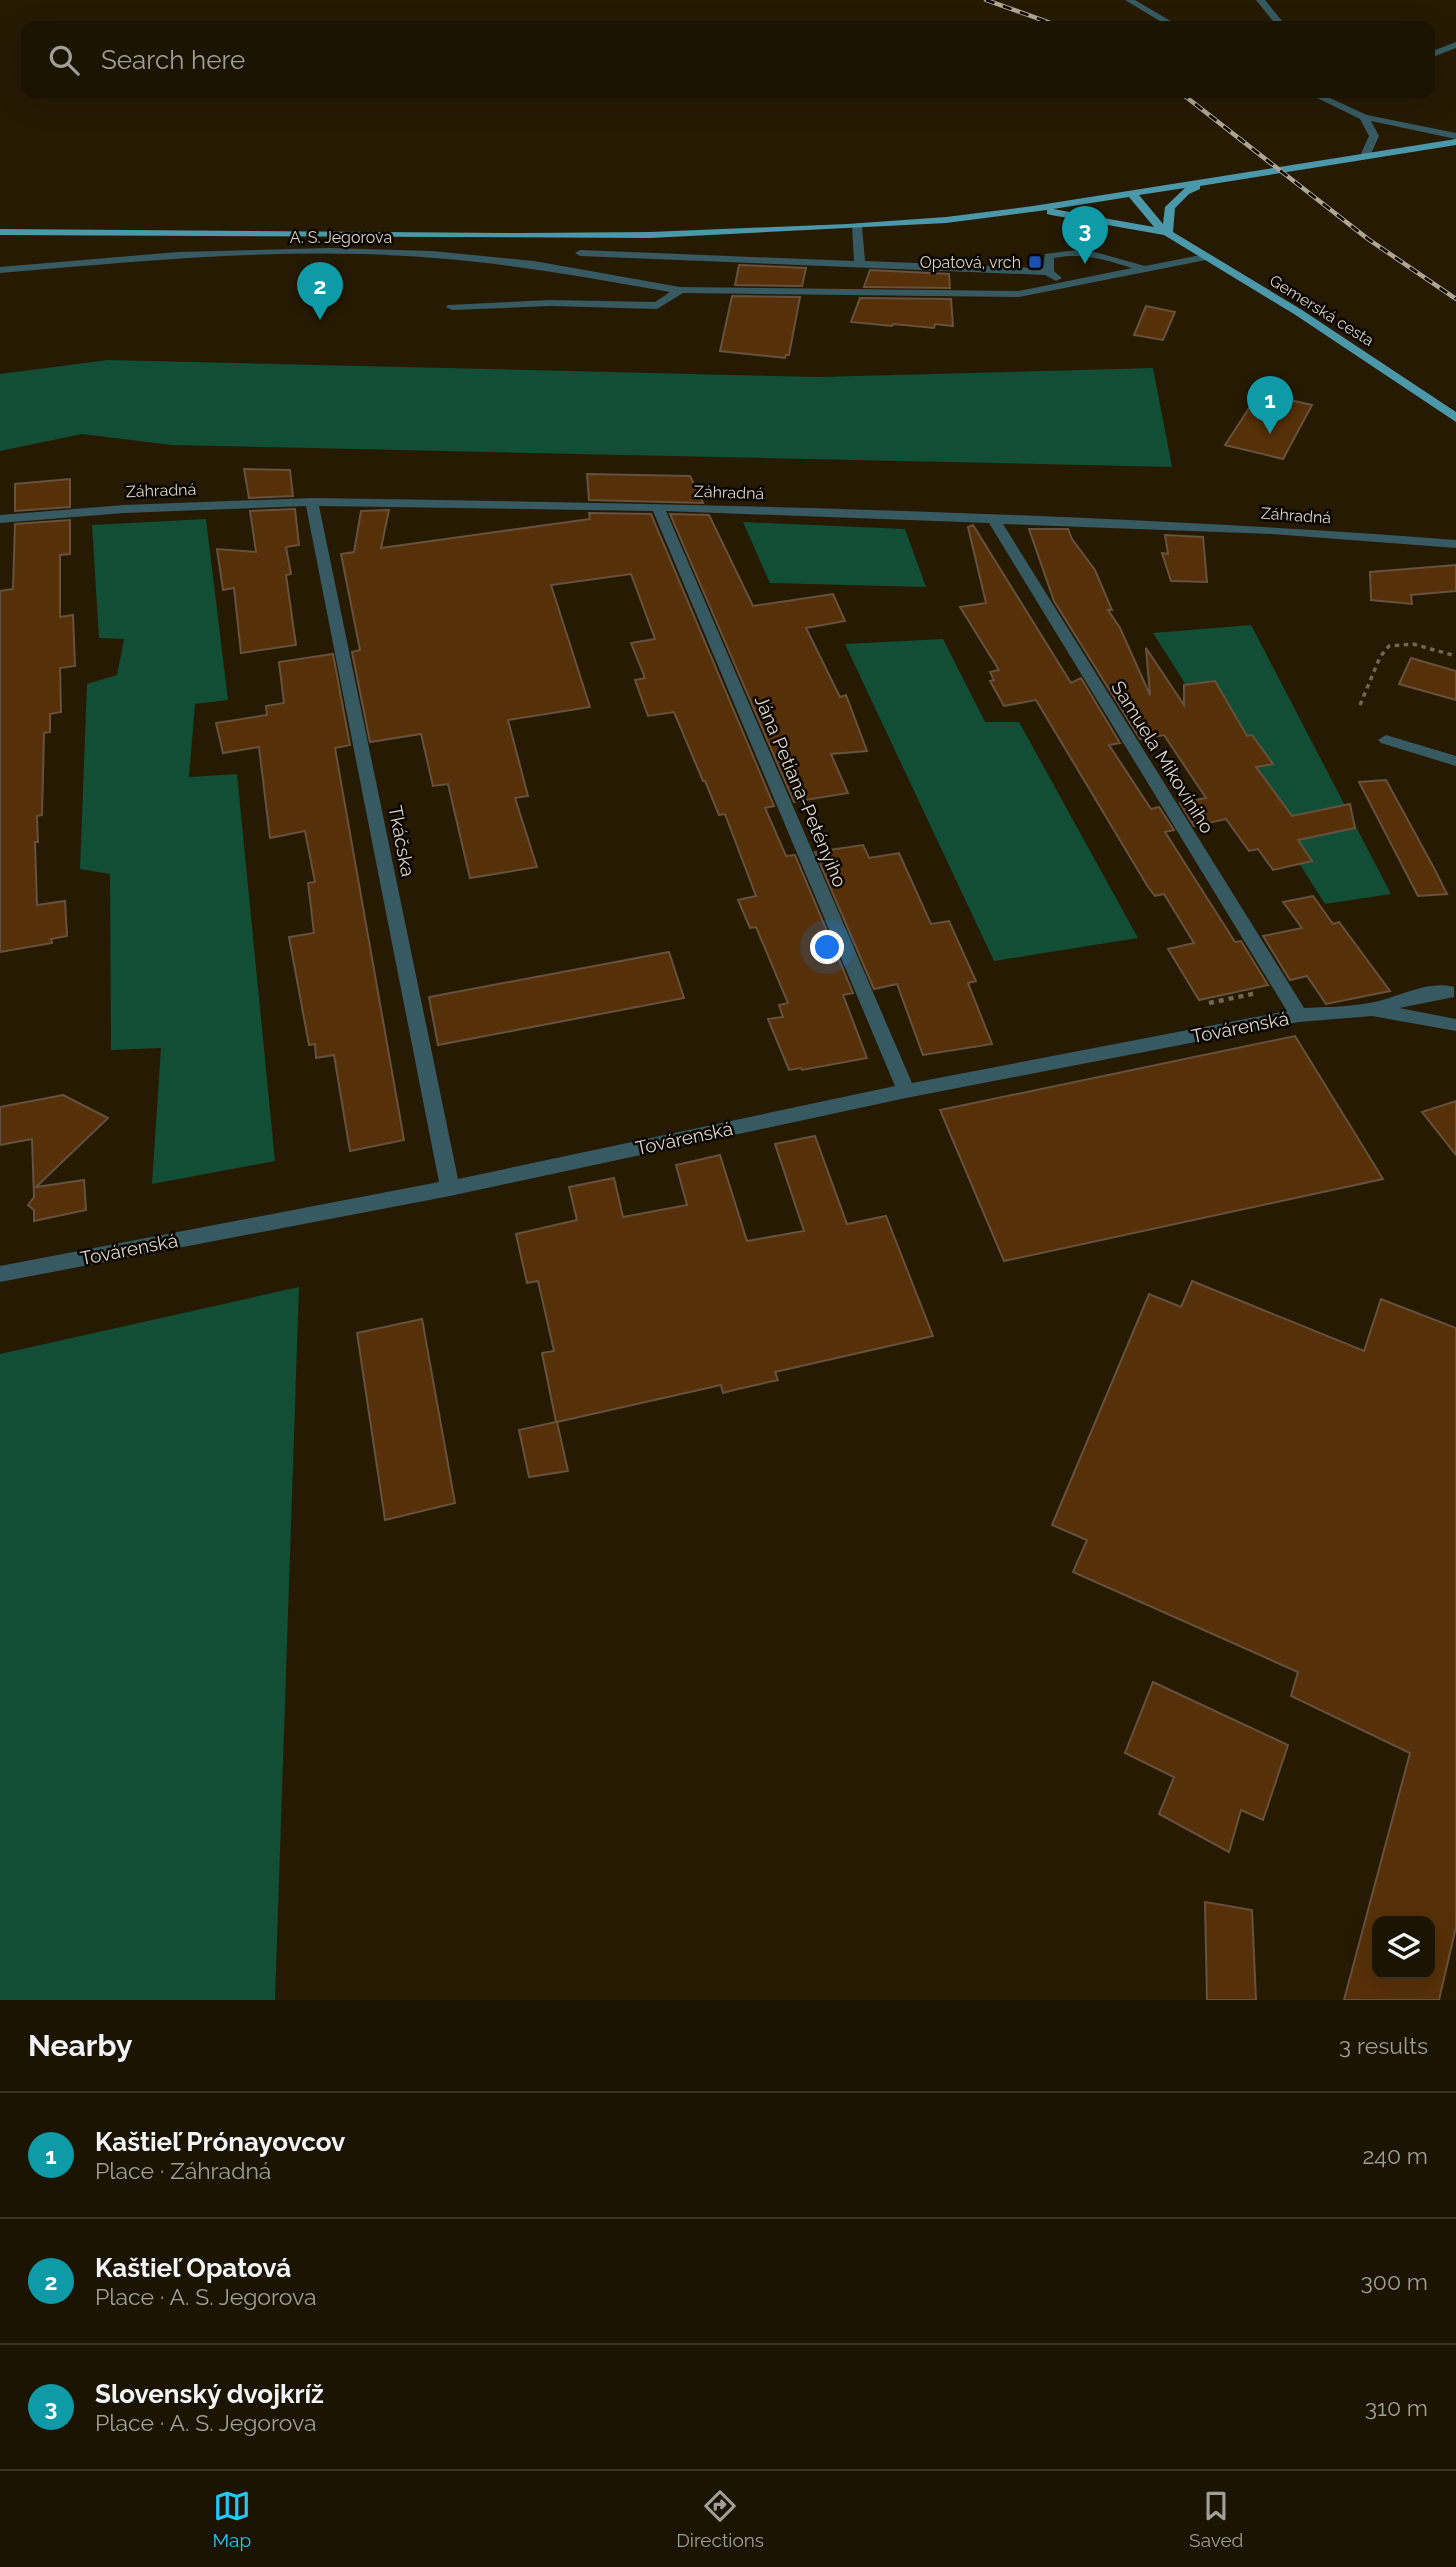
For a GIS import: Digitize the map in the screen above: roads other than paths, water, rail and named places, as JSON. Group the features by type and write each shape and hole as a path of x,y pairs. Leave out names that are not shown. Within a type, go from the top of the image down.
{"main road":[{"path":"0,232 522,236 650,235 857,226 946,220 1033,209 1456,142"},
{"path":"1168,233 1170,206 1185,192 1215,180"},
{"path":"1132,194 1152,220 1168,233"},
{"path":"1033,209 1168,233"},
{"name":"Gemerská cesta","path":"1168,233 1332,334 1456,418"}],"street":[{"path":"1129,0 1165,21"},
{"path":"1260,0 1278,21"},
{"path":"1435,53 1456,45"},
{"path":"1323,98 1364,117 1456,136"},
{"path":"1364,117 1374,136 1365,156"},
{"path":"857,226 860,263"},
{"path":"1048,272 1049,256 1065,251 1088,251 1143,268"},
{"name":"A. S. Jegorova","path":"0,270 178,256 368,252 432,254 534,264 680,290 1019,294 1206,257"},
{"path":"580,253 1048,272 1063,284"},
{"name":"A. S. Jegorova","path":"453,307 550,303 657,306 680,290"},
{"name":"Záhradná","path":"0,519 124,509 312,502 658,507 1272,530 1456,544"},
{"name":"Tkáčska","path":"312,502 450,1188"},
{"name":"Jána Petiana-Petényiho","path":"658,507 906,1091"},
{"name":"Samuela Mikovíniho","path":"994,520 1299,1015"},
{"path":"1386,740 1456,761"},
{"name":"Továrenská","path":"0,1274 450,1188 906,1091 1299,1015 1370,1010 1452,988"},
{"name":"Továrenská","path":"1452,988 1444,1002 1447,1014 1455,1025"},
{"name":"Továrenská","path":"1370,1010 1455,1025"}],"railway":[{"path":"986,0 1045,21"},
{"path":"1187,98 1368,239 1456,299"}],"place":[{"name":"Opatová, vrch","path":"1035,262"},
{"name":"Slovenský dvojkríž","path":"1085,264"},
{"name":"Kaštieľ Opatová","path":"320,320"},
{"name":"Kaštieľ Prónayovcov","path":"1270,434"}]}
